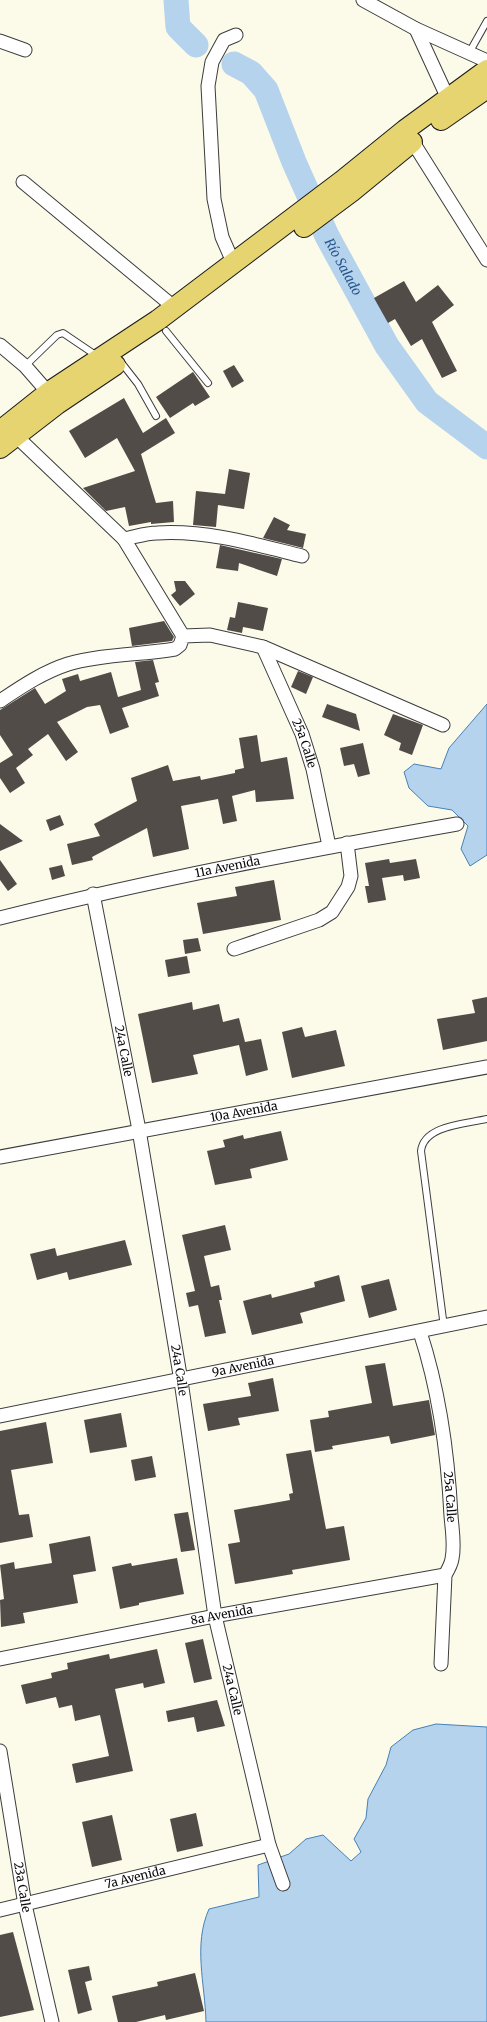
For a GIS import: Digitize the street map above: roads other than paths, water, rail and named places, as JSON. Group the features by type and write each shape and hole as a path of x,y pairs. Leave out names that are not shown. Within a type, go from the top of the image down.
{"main road":[{"path":"110,360 166,331 312,212 451,104 487,70"},
{"path":"451,104 487,88"},
{"path":"0,448 8,434 53,398 110,360 233,262 312,212"}],"street":[{"path":"363,0 416,28 487,61"},
{"path":"416,28 451,104"},
{"path":"233,262 222,237 215,207 208,86 212,62 224,40 236,35"},
{"path":"0,41 25,50"},
{"path":"409,136 487,260"},
{"path":"23,182 175,308"},
{"path":"0,345 25,366 53,398"},
{"path":"0,701 40,676 68,664 113,656 175,649 180,645 183,636 124,539 8,434"},
{"path":"124,539 156,533 183,532 229,537 302,556"},
{"path":"183,636 210,635 263,647 443,725"},
{"name":"25a Calle","path":"263,647 302,734 313,770 329,846"},
{"name":"11a Avenida","path":"0,918 93,894 329,846 457,824"},
{"path":"234,949 319,920 332,912 348,887 351,876 347,843"},
{"name":"24a Calle","path":"93,894 139,1130 181,1381 215,1616 269,1845 283,1884"},
{"name":"10a Avenida","path":"0,1157 487,1066"},
{"name":"9a Avenida","path":"0,1416 181,1381 487,1317"},
{"name":"25a Calle","path":"420,1332 429,1359 444,1442 450,1504 452,1557 450,1567 445,1575 441,1664"},
{"name":"8a Avenida","path":"0,1659 215,1616 445,1575"},
{"name":"23a Calle","path":"0,1751 25,1905 52,2022"},
{"name":"7a Avenida","path":"0,1910 269,1845"}],"lane":[{"path":"469,53 487,21"},
{"path":"166,331 208,383"},
{"path":"25,366 57,334 63,333 110,360 138,384 156,416"},
{"path":"444,1327 422,1145 426,1139 443,1129 487,1119"}],"water":[{"path":"487,704 487,855 470,866 461,849 468,826 452,810 428,806 409,788 404,772 414,764 441,769 449,748"},
{"path":"436,1724 487,1727 487,2022 206,2022 201,1950 204,1923 209,1909 259,1897 258,1865 289,1854 306,1839 323,1835 351,1861 361,1852 354,1839 366,1818 368,1799 386,1765 391,1747 413,1730"}],"waterway":[{"name":"Río Salado","path":"176,0 178,27 196,45"},
{"name":"Río Salado","path":"234,64 251,73 266,90 294,162 327,236 387,346 427,402 487,447"}]}
